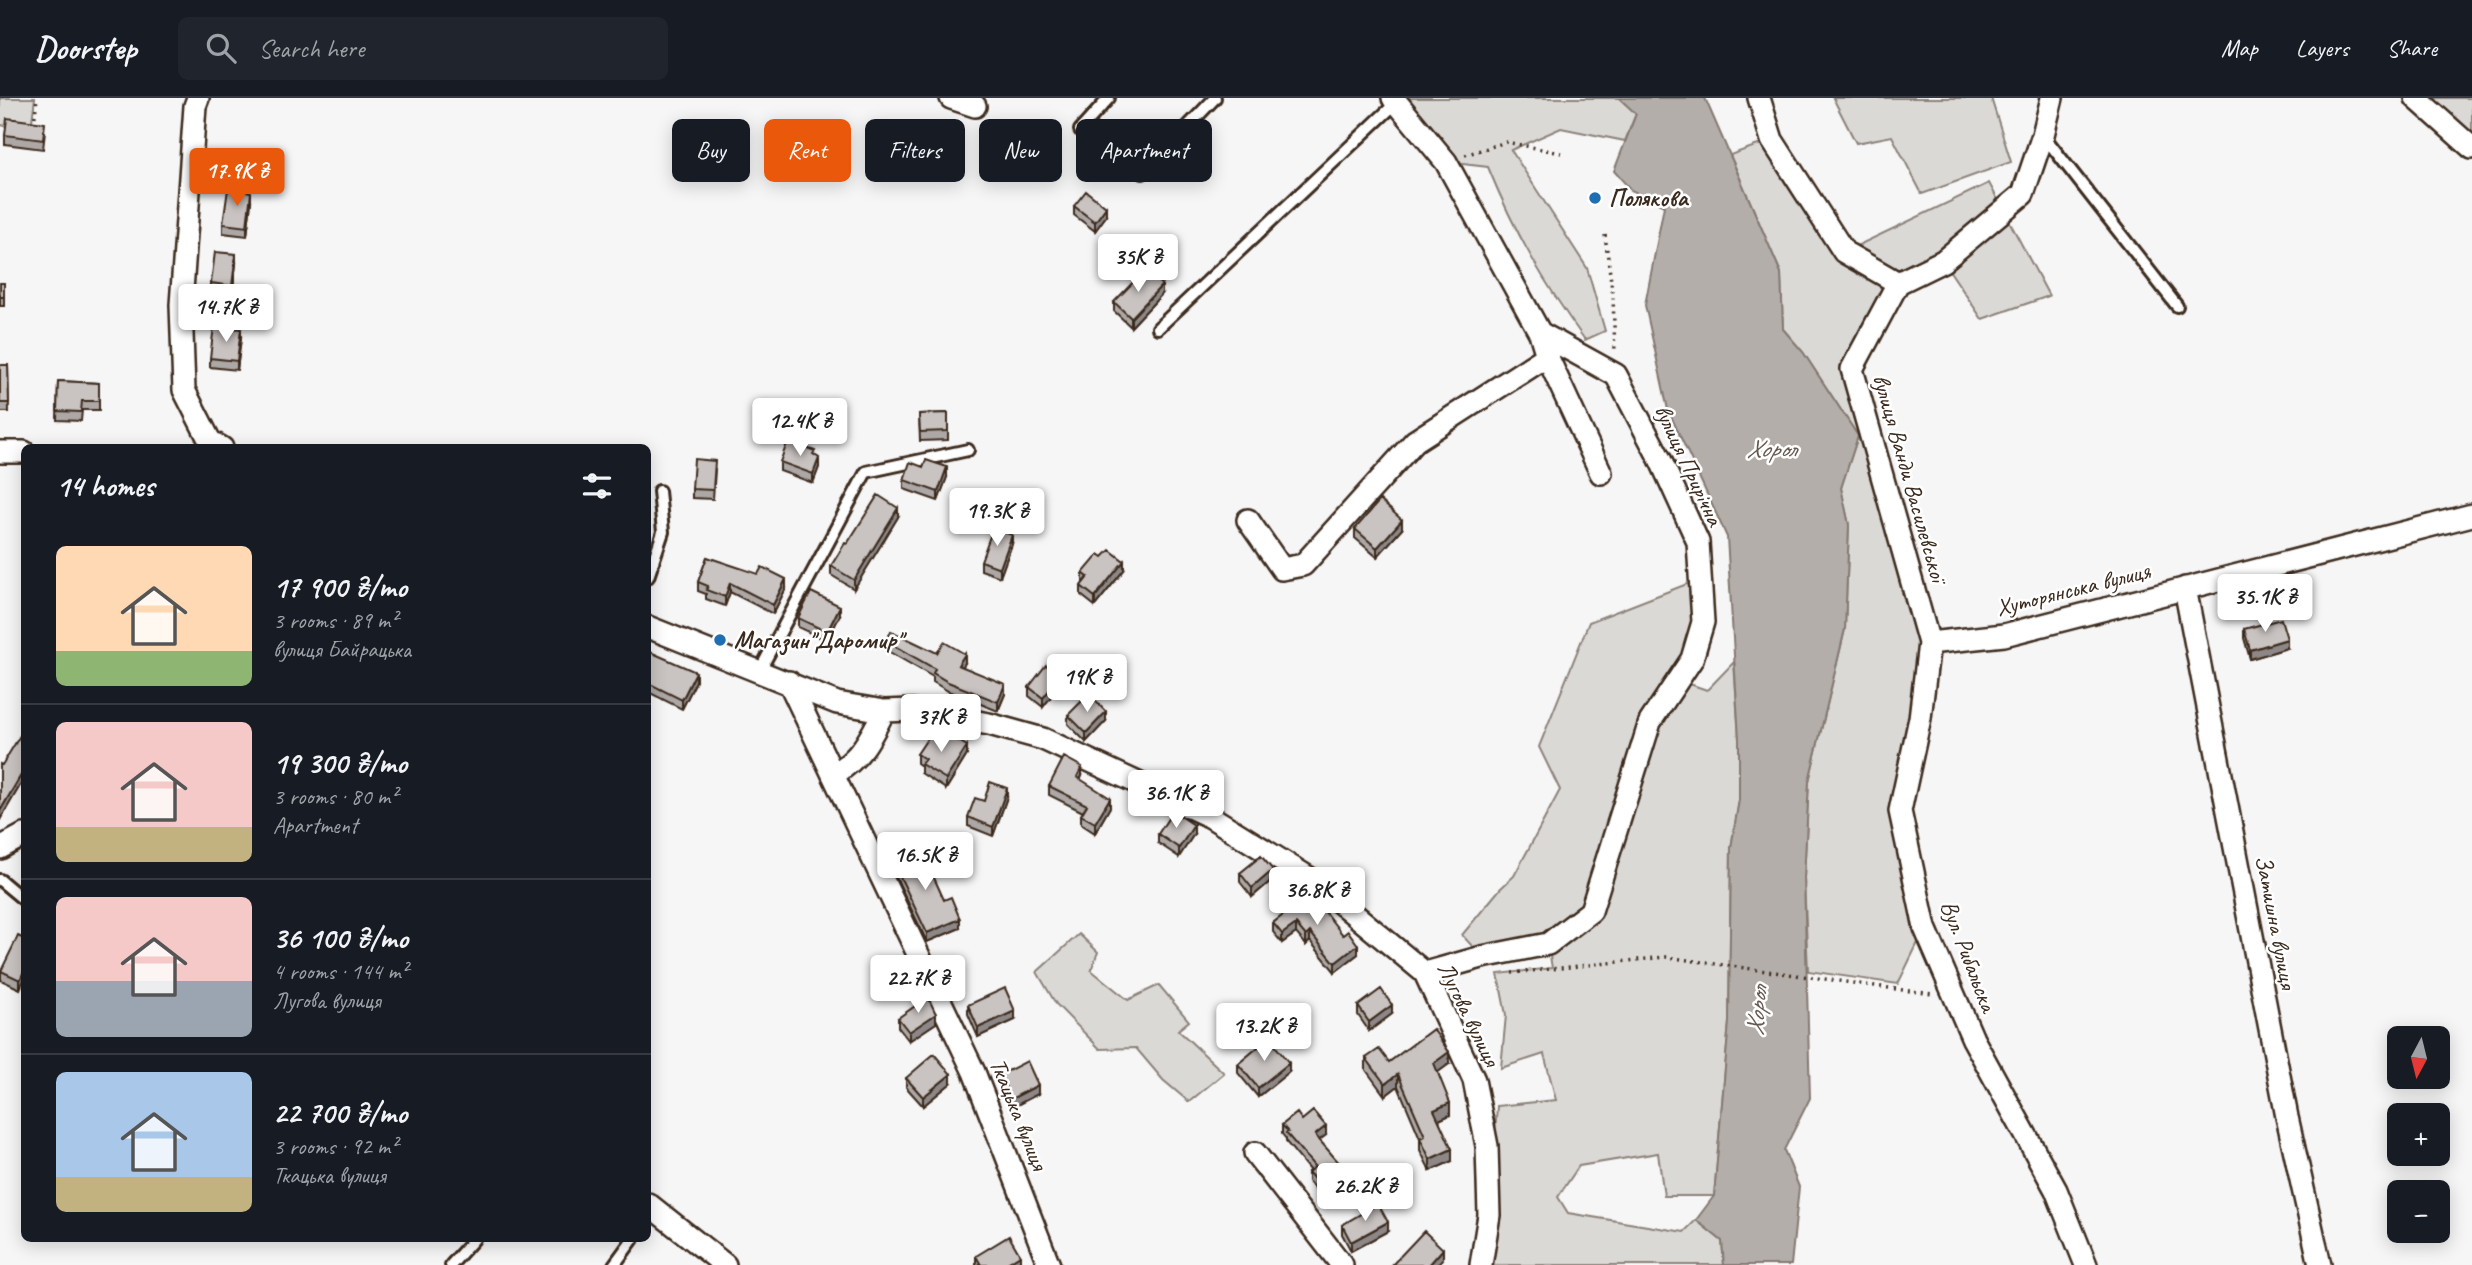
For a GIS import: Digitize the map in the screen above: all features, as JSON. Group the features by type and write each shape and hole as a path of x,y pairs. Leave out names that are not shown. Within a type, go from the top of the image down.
{"street":[{"path":"198,98 195,106 181,305 184,390 210,441 215,444"},
{"path":"951,98 975,106"},
{"path":"1759,98 1772,140 1844,252 1898,283 1943,261 2024,194 2052,98"},
{"path":"2416,98 2472,148"},
{"path":"1395,100 1446,162 1540,333 1547,356 1601,473"},
{"name":"вулиця Ванди Василевської","path":"1898,283 1852,369 1929,643"},
{"path":"1540,333 1616,375"},
{"path":"1248,520 1282,569 1303,565 1415,441 1547,356"},
{"name":"вулиця Прирічна","path":"1425,973 1482,957 1548,944 1591,911 1650,722 1692,659 1703,622 1698,542 1660,459 1616,375"},
{"path":"0,452 21,452"},
{"name":"Хуторянська вулиця","path":"1929,643 2004,635 2472,515"},
{"name":"Затишна вулиця","path":"2185,588 2287,1117 2320,1265"},
{"name":"Лугова вулиця","path":"651,628 837,703 884,711 912,710 964,719 1043,739 1211,817 1314,881 1425,973 1474,1080 1484,1133 1489,1215 1481,1265"},
{"name":"Вул. Рибальска","path":"1929,643 1920,718 1900,811 1925,928 1973,1040 2056,1190 2086,1265"},
{"name":"Ткацька вулиця","path":"789,682 974,1072 1049,1265"},
{"path":"833,775 852,763 871,738 884,711"},
{"path":"0,848 21,837"},
{"path":"1255,1153 1342,1265"},
{"path":"651,1211 725,1265"}],"lane":[{"path":"1090,119 1109,98"},
{"path":"1195,119 1215,98"},
{"path":"1158,328 1395,100"},
{"path":"2043,135 2177,306"},
{"path":"759,672 866,472 968,450"},
{"path":"651,568 663,532 659,491"},
{"path":"0,880 21,898"},
{"path":"451,1265 471,1242"},
{"path":"614,1265 631,1242"}],"path":[{"path":"33,131 37,98"},
{"path":"1446,162 1506,142 1561,153"},
{"path":"1605,235 1613,297 1616,375"},
{"path":"1511,973 1666,957 1954,996"}],"shaded area":[{"path":"0,98 35,98 31,129 0,125"},
{"path":"1393,98 1619,98 1636,113 1625,141 1561,128 1511,150 1587,268 1605,331 1585,340 1531,257 1488,167 1446,162"},
{"path":"1833,98 1991,98 2011,162 1922,194 1892,136 1856,143"},
{"path":"2414,98 2472,98 2472,148"},
{"path":"1772,140 1844,252 1989,183 2049,296 1982,319 1943,261 1898,283 1852,369 1924,644 1900,811 1925,928 1898,984 1808,971 1804,878 1809,781 1845,629 1849,525 1841,488 1858,436 1803,352 1783,329 1781,273 1730,155"},
{"path":"1700,579 1703,622 1678,680 1707,690 1734,662 1739,739 1739,800 1731,848 1729,1022 1714,1196 1664,1196 1658,1153 1579,1166 1558,1197 1568,1213 1684,1232 1696,1220 1722,1241 1724,1265 1481,1265 1489,1215 1497,1106 1556,1100 1544,1054 1501,1068 1506,1015 1498,974 1552,968 1548,944 1482,957 1462,935 1514,876 1560,790 1539,747 1589,622"},
{"path":"1079,934 1098,952 1091,970 1128,1000 1159,985 1189,1021 1178,1030 1224,1073 1189,1102 1163,1080 1136,1048 1100,1049 1056,1004 1037,972"}],"water":[{"name":"Хорол","path":"1619,98 1705,98 1781,273 1783,329 1803,352 1858,436 1841,488 1849,525 1845,629 1809,781 1804,878 1810,1098 1784,1150 1799,1187 1791,1265 1724,1265 1722,1241 1696,1220 1714,1196 1729,1022 1731,848 1739,800 1739,739 1727,537 1668,410 1645,305 1664,206 1631,190 1614,171 1636,114"}],"building":[{"path":"7,118 45,123 43,140 5,135"},
{"path":"228,189 251,192 247,227 223,224"},
{"path":"1086,191 1106,207 1095,222 1074,206"},
{"path":"215,252 236,254 232,286 211,283"},
{"path":"1145,270 1162,285 1131,318 1114,302"},
{"path":"0,283 4,283 4,297 0,297"},
{"path":"214,326 241,329 237,361 210,358"},
{"path":"0,365 8,365 9,403 0,403"},
{"path":"58,381 99,383 99,401 82,401 81,412 57,411"},
{"path":"948,413 948,431 920,432 919,414"},
{"path":"788,441 815,451 813,454 819,458 813,474 780,462"},
{"path":"694,459 715,461 713,490 692,489"},
{"path":"926,460 947,467 938,492 904,480 910,462 923,467"},
{"path":"878,495 898,508 854,580 831,566"},
{"path":"1380,500 1402,520 1377,548 1355,529"},
{"path":"993,528 1012,535 1000,568 981,561"},
{"path":"1110,550 1124,561 1095,597 1081,586 1088,577 1083,573 1099,554 1103,557"},
{"path":"707,557 758,574 762,567 786,579 773,605 730,583 725,597 706,590 708,586 698,582"},
{"path":"811,592 840,606 827,632 798,618"},
{"path":"2281,619 2287,639 2250,650 2244,629"},
{"path":"891,631 937,653 944,642 965,654 958,665 1005,684 998,702 948,682 933,673 935,669 886,641"},
{"path":"651,652 696,672 682,700 651,684"},
{"path":"1046,665 1060,676 1043,698 1029,687"},
{"path":"1089,694 1106,712 1086,733 1068,715"},
{"path":"942,731 967,746 946,779 921,764 925,759 917,754 931,733 938,738"},
{"path":"21,734 21,775 0,811 0,764 2,765"},
{"path":"1064,757 1082,767 1077,777 1110,798 1095,823 1081,815 1087,805 1049,786"},
{"path":"990,782 1007,788 993,827 968,817 975,798 984,801"},
{"path":"1173,811 1194,825 1179,848 1158,834"},
{"path":"921,849 944,900 951,897 960,919 927,933 893,862"},
{"path":"1261,856 1273,870 1252,888 1240,873"},
{"path":"1309,892 1343,935 1348,931 1358,945 1335,963 1310,932 1306,936 1296,924 1282,934 1273,923"},
{"path":"18,936 21,938 20,980 1,971"},
{"path":"1005,988 1015,1011 978,1028 968,1005"},
{"path":"1381,989 1392,1005 1369,1022 1358,1006"},
{"path":"928,997 936,1014 909,1032 898,1018"},
{"path":"1433,1029 1449,1052 1434,1063 1450,1103 1434,1110 1452,1149 1430,1159 1420,1138 1425,1136 1398,1074 1385,1084 1366,1058 1379,1049 1389,1062"},
{"path":"1269,1038 1289,1063 1258,1088 1238,1064"},
{"path":"934,1054 951,1074 923,1097 906,1078"},
{"path":"1027,1061 1038,1085 1011,1099 1000,1075"},
{"path":"1313,1111 1326,1126 1315,1135 1347,1172 1325,1191 1308,1172 1315,1167 1282,1125 1297,1113 1302,1120"},
{"path":"1378,1204 1388,1222 1351,1242 1342,1225"},
{"path":"1424,1231 1443,1249 1429,1265 1392,1265"},
{"path":"1009,1236 1020,1255 1004,1265 981,1265 976,1256"}],"place":[{"name":"Полякова","path":"1595,198"},
{"name":"Магазин\"Даромир\"","path":"720,640"}]}
